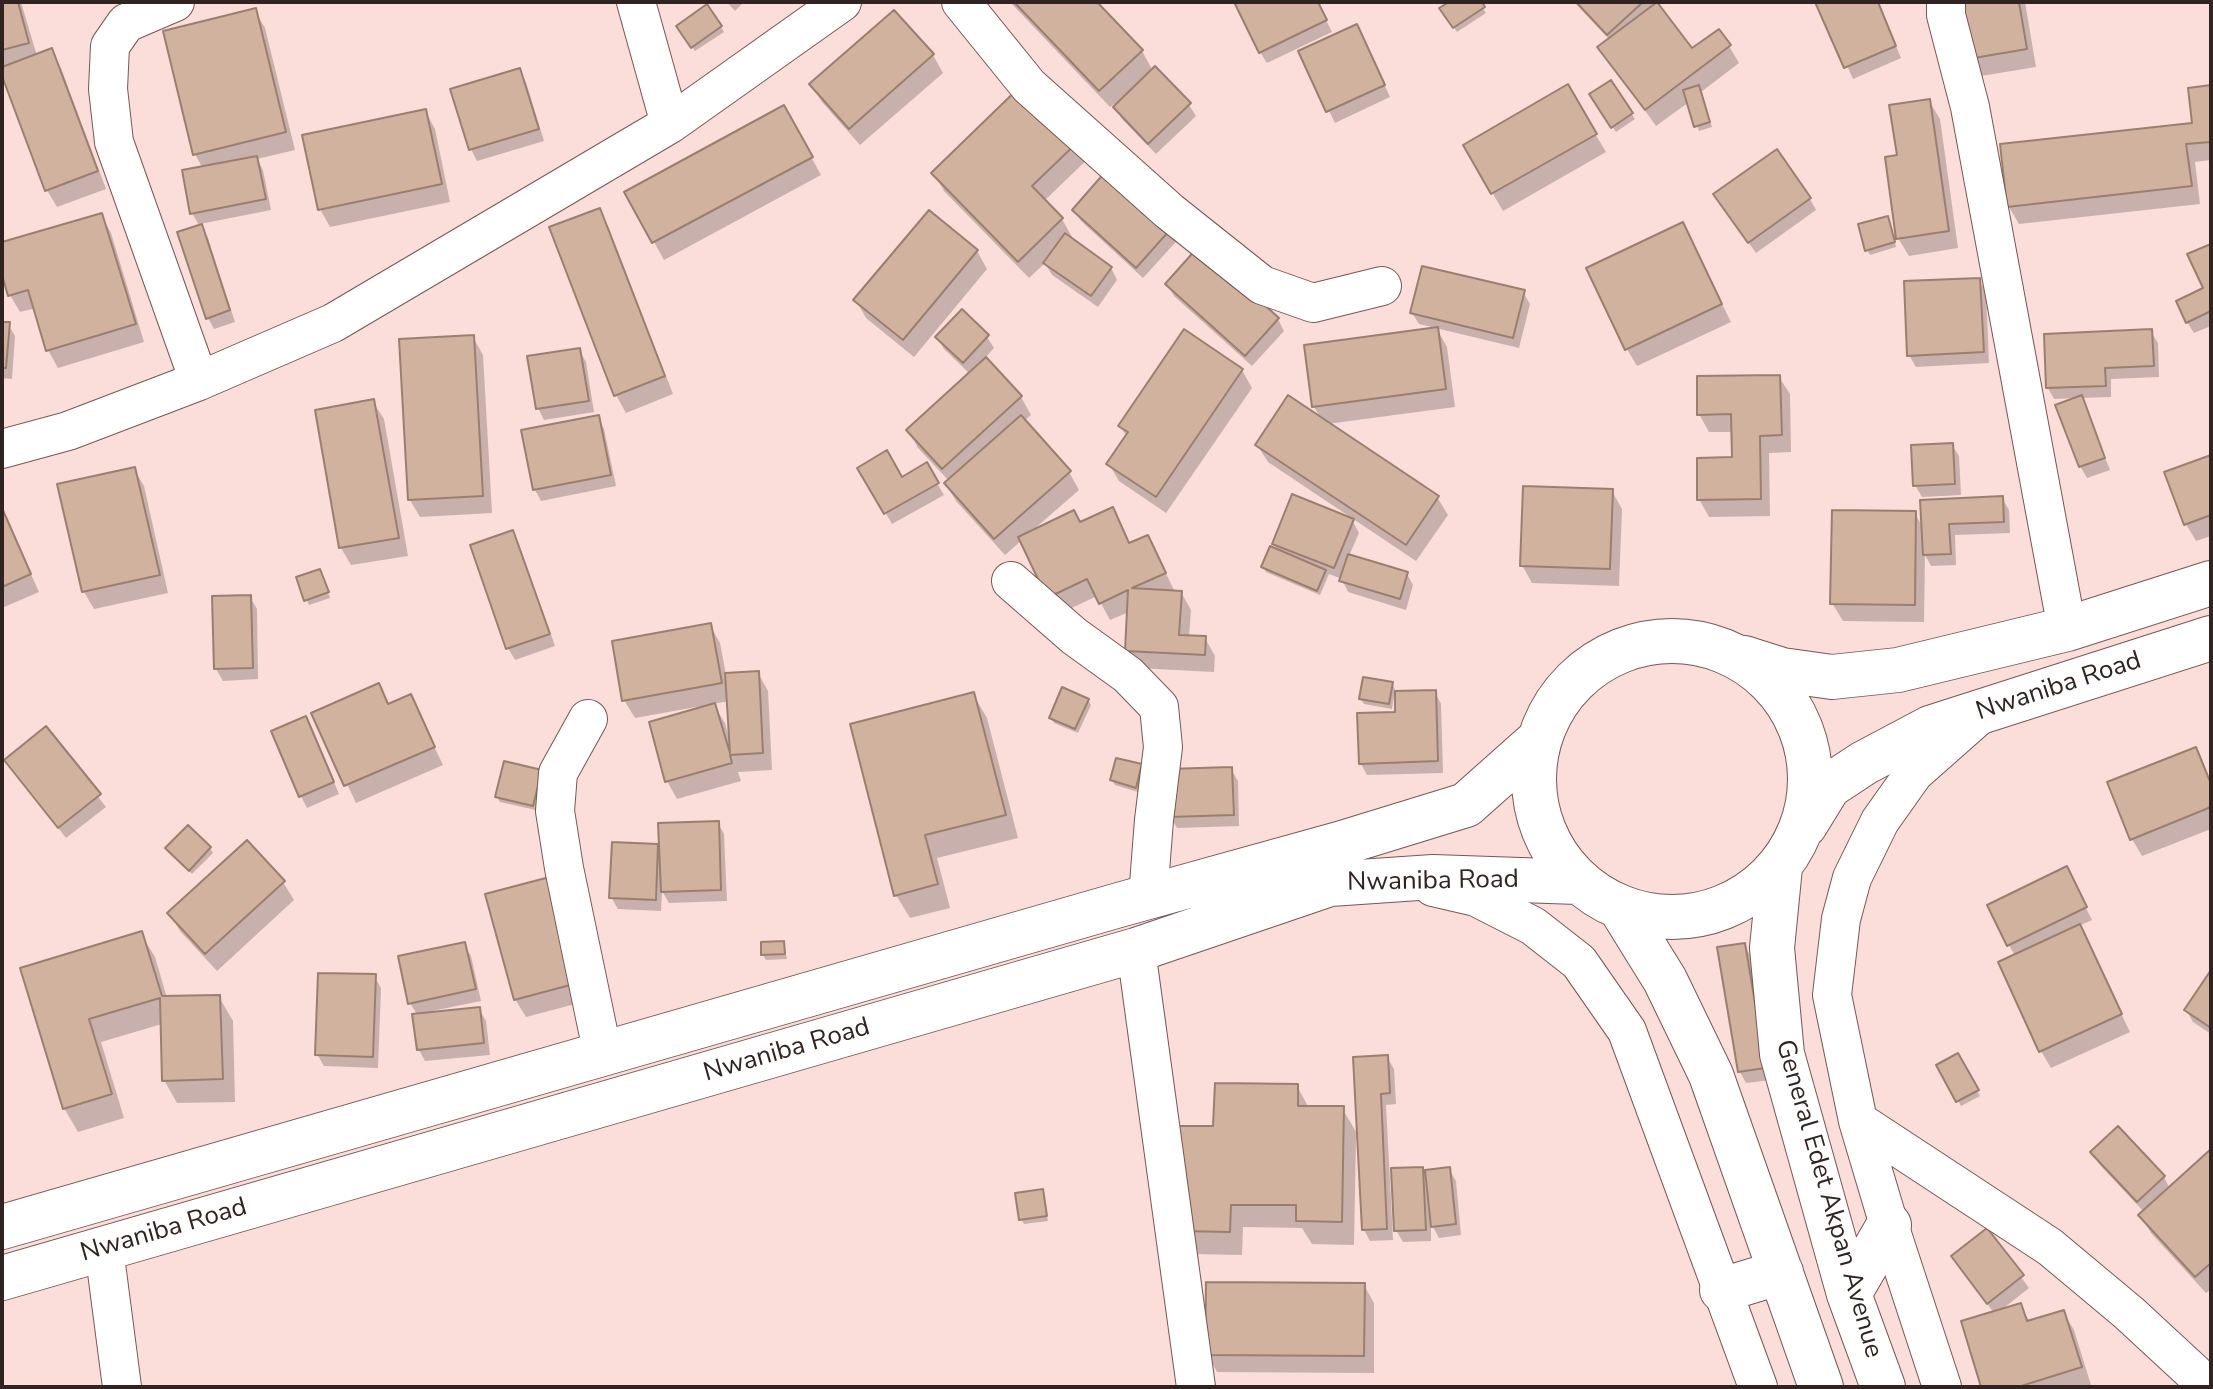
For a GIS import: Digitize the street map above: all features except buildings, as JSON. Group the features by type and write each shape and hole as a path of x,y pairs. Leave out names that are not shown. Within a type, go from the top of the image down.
{"main road":[{"path":"1726,652 1763,674 1791,707 1807,746 1811,789 1790,849 1747,896 1707,913 1664,917 1621,909 1578,882 1553,852 1538,817 1532,779 1538,741 1558,699 1591,666 1634,646 1680,641 1726,652 1782,670 1832,677 1898,670 2067,629 2211,583"},
{"name":"Nwaniba Road","path":"1790,849 1829,786 1864,763 1930,728 2211,638"},
{"path":"2,1227 1466,805 1538,741"},
{"name":"General Edet Akpan Avenue","path":"1790,849 1772,948 1782,1054 1849,1294 1883,1387"},
{"name":"Nwaniba Road","path":"2,1278 1136,950 1330,884 1433,877 1578,882"},
{"path":"1621,909 1665,980 1711,1075 1821,1387"},
{"path":"1849,1294 1889,1225"},
{"path":"1722,1290 1781,1272"}],"street":[{"path":"175,2 126,23 110,46 108,89 114,142 199,381"},
{"path":"636,2 670,124"},
{"path":"2,449 68,431 199,381 333,323 670,124 842,2"},
{"path":"961,2 1029,86 1169,211 1262,285 1313,303 1382,286"},
{"path":"1946,2 1946,15 1970,107 2067,629"},
{"path":"1011,581 1074,636 1128,675 1159,707 1163,747 1148,897"},
{"path":"1942,1387 1858,1121 1832,995 1841,919 1852,878 1880,821 1914,773 1984,711"},
{"path":"588,719 558,773 555,811 603,1055"},
{"path":"1330,884 1424,885 1476,897 1533,926 1579,962 1627,1031 1758,1387"},
{"path":"1136,950 1196,1387"},
{"path":"1858,1121 2050,1247 2129,1313 2209,1387"},
{"path":"104,1249 122,1387"}]}
